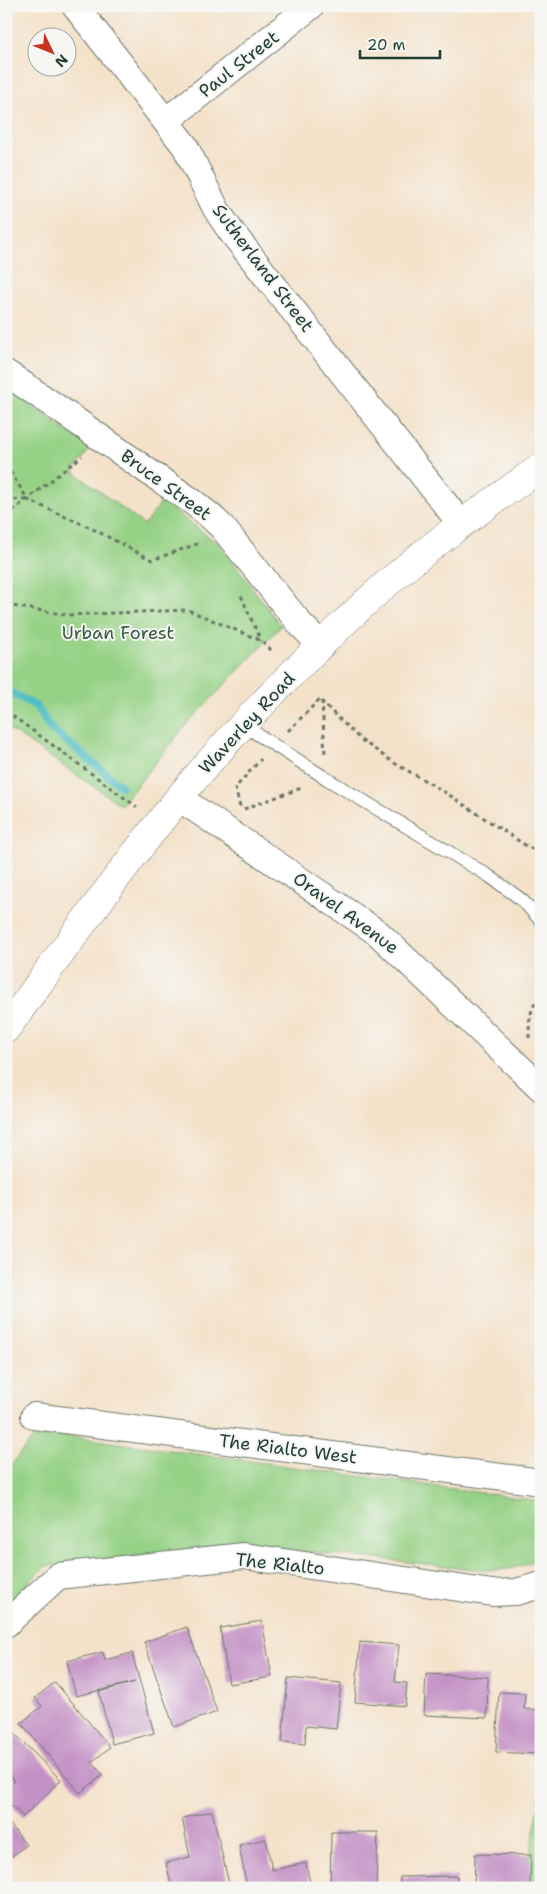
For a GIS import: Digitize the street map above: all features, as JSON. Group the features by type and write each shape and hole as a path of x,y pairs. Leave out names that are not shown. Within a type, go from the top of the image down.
{"main road":[{"name":"Waverley Road","path":"6,1029 158,823 243,725 365,603 461,524 541,467"}],"street":[{"name":"Sutherland Street","path":"76,6 184,146 216,209 230,230 461,524"},
{"name":"Paul Street","path":"166,121 311,6"},
{"name":"Bruce Street","path":"6,372 192,500 208,513 222,527 301,625 321,645"},
{"name":"Oravel Avenue","path":"179,798 378,933 535,1082"},
{"name":"The Rialto West","path":"34,1416 541,1482"},
{"name":"The Rialto","path":"6,1624 58,1576 244,1556 492,1593 516,1592 541,1585"}],"lane":[{"path":"243,725 489,876 522,900 541,921"}],"path":[{"path":"6,516 103,440"},
{"path":"6,465 28,500"},
{"path":"6,498 28,500 91,528 152,560 201,543"},
{"path":"6,605 68,616 188,610 262,641 273,652"},
{"path":"320,700 327,778 241,810 235,788 274,745 320,700"},
{"path":"320,700 368,745 528,847 541,853"},
{"path":"6,711 158,823"},
{"path":"535,1082 529,1019 532,1007 541,996"}],"green space":[{"name":"Urban Forest","path":"6,388 91,448 73,471 144,525 162,502 220,545 281,626 186,725 121,805 6,727"},
{"path":"38,1432 541,1501 541,1555 535,1560 514,1568 484,1570 242,1545 46,1566 6,1604 6,1471"},
{"path":"541,1792 541,1888 528,1888 530,1859"}],"building":[{"path":"262,1621 272,1677 229,1684 220,1628"},
{"path":"187,1627 217,1712 174,1727 144,1642"},
{"path":"360,1642 399,1645 395,1682 407,1683 405,1706 355,1702"},
{"path":"103,1652 105,1660 132,1653 154,1733 112,1744 99,1692 135,1682 76,1696 67,1661"},
{"path":"426,1674 488,1677 487,1718 424,1715"},
{"path":"288,1678 341,1683 336,1729 306,1726 305,1744 282,1742"},
{"path":"55,1682 110,1747 92,1762 103,1775 80,1793 21,1723 42,1706 35,1698"},
{"path":"499,1692 525,1693 524,1709 539,1710 537,1754 496,1752"},
{"path":"14,1733 61,1780 23,1817 6,1800 6,1790 15,1781 6,1773 6,1742"},
{"path":"212,1811 230,1888 172,1888 166,1863 190,1857 182,1818"},
{"path":"6,1819 26,1845 6,1861"},
{"path":"331,1832 378,1832 376,1888 330,1888"},
{"path":"266,1839 272,1870 306,1863 311,1888 247,1888 239,1845"},
{"path":"475,1854 531,1855 530,1888 474,1888"},
{"path":"457,1876 457,1888 400,1888 400,1877"}],"waterway":[{"path":"6,688 11,693 36,706 50,728 121,786"}]}
